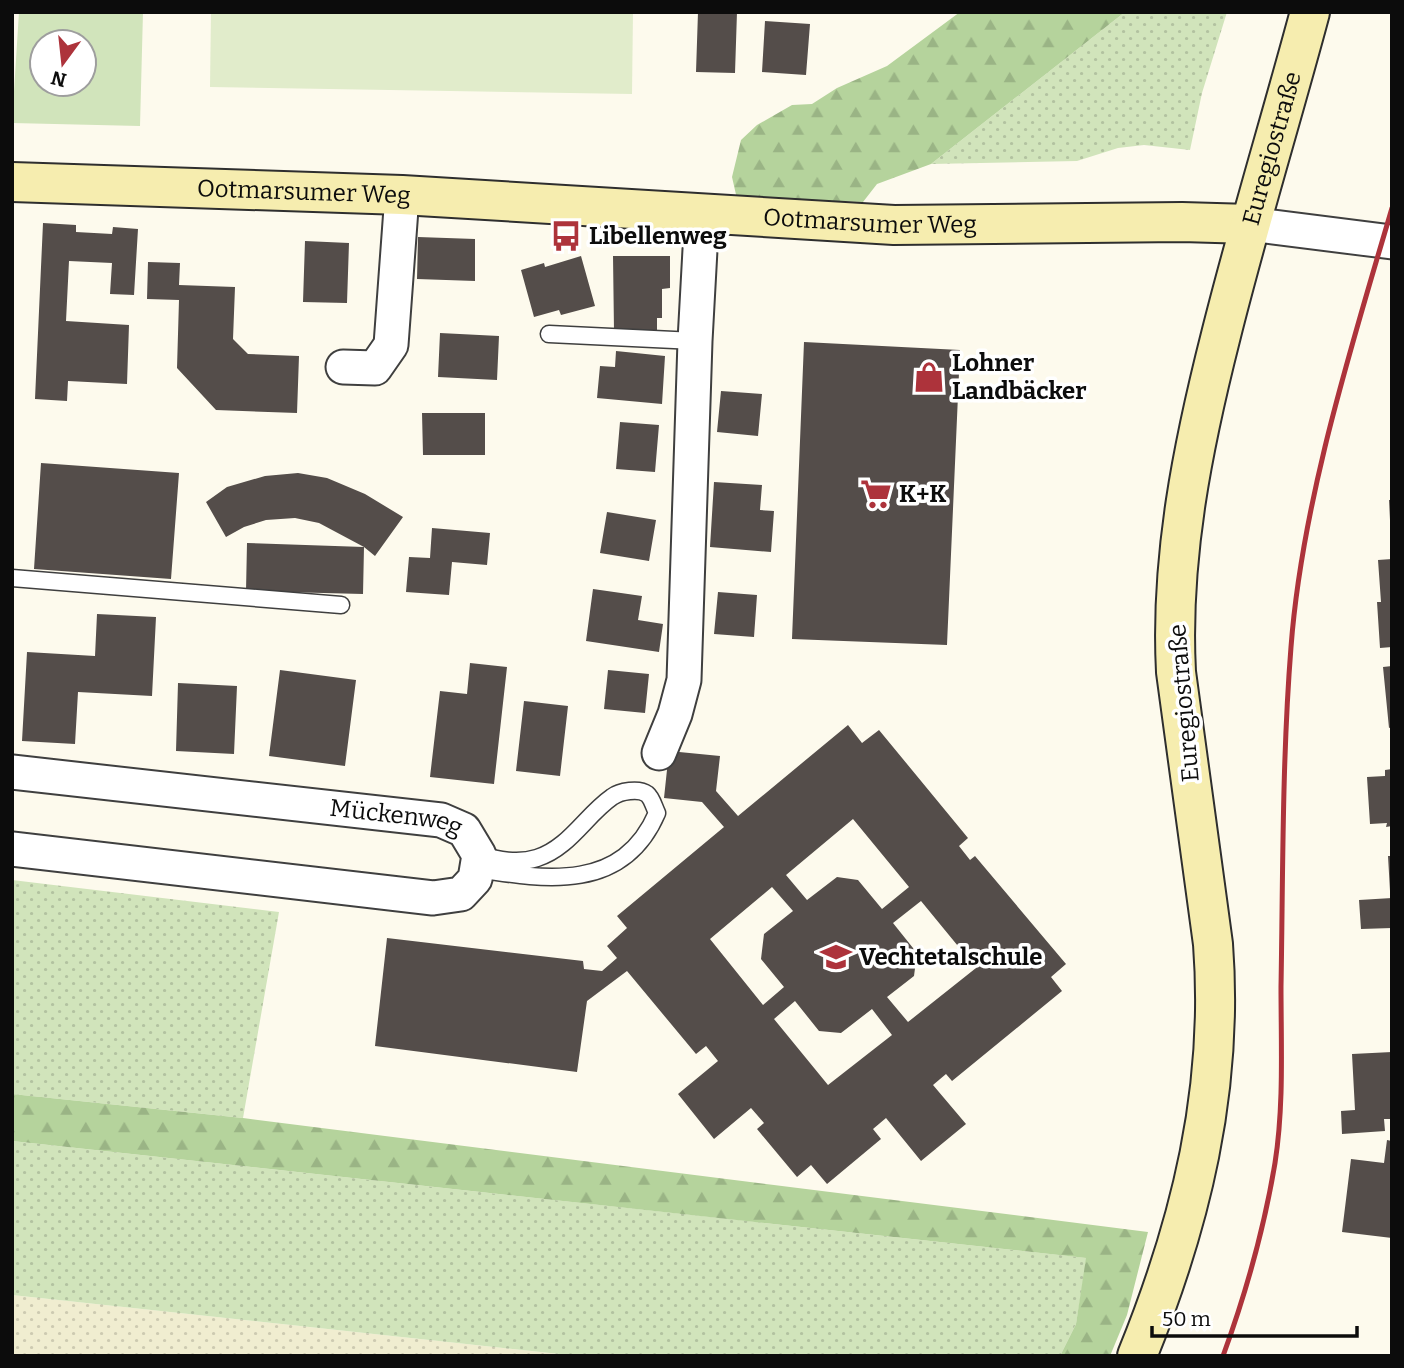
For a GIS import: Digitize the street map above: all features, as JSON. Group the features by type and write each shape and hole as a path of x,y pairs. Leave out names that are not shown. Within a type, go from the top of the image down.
{"main road":[{"name":"Euregiostraße","path":"1137,1356 1161,1298 1186,1220 1200,1158 1211,1075 1216,989 1213,944 1184,739 1174,635 1180,538 1200,419 1250,224 1310,12"},
{"name":"Ootmarsumer Weg","path":"12,182 402,195 894,225 1182,222 1250,224"}],"street":[{"path":"343,367 375,369 391,345 402,195"},
{"path":"659,753 675,714 684,680 702,214"},
{"name":"Ootmarsumer Weg","path":"1250,224 1392,242"},
{"name":"Mückenweg","path":"12,772 441,820 464,830 478,862 475,879 461,894 433,898 12,849"}],"lane":[{"path":"550,334 695,341"},
{"path":"12,578 341,605"},
{"path":"629,790 646,792 657,813 648,833 632,851 610,867 581,876 555,878 478,862 539,858 559,846 613,796 629,790"}],"shaded area":[{"path":"12,1295 578,1356 12,1356"}],"green space":[{"path":"19,12 143,12 140,126 12,123"},
{"path":"211,12 633,12 632,94 210,87"},
{"path":"960,12 1125,12 931,164 877,184 863,202 737,199 732,177 741,140 757,125 792,105 812,104 837,88 887,66"},
{"path":"1125,12 1227,12 1202,93 1190,150 1144,145 1118,148 1077,161 931,164"},
{"path":"12,880 279,912 243,1118 12,1094"},
{"path":"12,1094 243,1118 1148,1232 1127,1315 1110,1356 1060,1356 1076,1324 1086,1258 12,1141"},
{"path":"12,1141 1087,1258 1076,1324 1060,1356 578,1356 12,1295"}],"building":[{"path":"698,12 737,12 735,73 696,72"},
{"path":"765,21 810,24 806,75 762,72"},
{"path":"43,223 76,225 76,232 112,234 113,227 138,229 134,295 110,294 112,263 69,261 66,321 129,325 127,384 68,381 67,401 35,399"},
{"path":"418,237 475,239 475,281 417,279"},
{"path":"305,241 349,243 347,303 303,302"},
{"path":"581,256 595,306 561,315 559,310 534,317 521,270 544,263 545,267"},
{"path":"613,256 670,256 670,288 662,289 662,318 657,318 657,330 614,331"},
{"path":"148,262 180,263 179,285 235,287 233,339 248,354 299,356 297,413 216,410 177,368 179,300 147,299"},
{"path":"440,333 499,336 497,380 438,377"},
{"name":"K+K","path":"804,342 960,350 947,645 792,639"},
{"path":"616,351 665,356 662,404 597,398 600,366 615,367"},
{"path":"721,391 762,394 758,436 717,432"},
{"path":"422,413 485,413 485,455 423,455"},
{"path":"620,422 659,425 655,472 616,469"},
{"path":"41,463 179,473 171,579 34,569"},
{"path":"298,473 327,478 365,494 403,517 375,556 364,547 319,523 295,518 266,520 244,527 226,537 206,502 227,487 265,476"},
{"path":"714,482 762,485 760,510 774,511 771,552 710,547"},
{"path":"1389,500 1392,500 1392,520 1390,520"},
{"path":"607,512 656,520 649,561 600,553"},
{"path":"432,528 490,533 487,565 452,562 449,595 406,592 409,557 430,558"},
{"path":"247,543 364,547 363,594 246,591"},
{"path":"1392,559 1392,647 1380,648 1378,560"},
{"path":"593,589 642,596 638,620 663,624 659,652 586,641"},
{"path":"718,592 757,595 754,637 714,634"},
{"path":"97,614 156,617 152,696 78,692 75,744 22,741 27,652 95,656"},
{"path":"470,663 507,667 494,784 430,777 440,691 467,694"},
{"path":"1392,666 1392,727 1389,728 1383,667"},
{"path":"280,670 356,680 345,766 269,756"},
{"path":"608,670 649,674 645,713 604,709"},
{"path":"178,683 237,686 234,754 176,751"},
{"path":"524,701 568,706 560,776 516,771"},
{"path":"848,725 862,743 879,730 968,838 959,846 970,860 975,856 1066,964 1051,977 1062,991 952,1081 946,1074 933,1085 966,1124 921,1161 886,1118 873,1129 881,1139 827,1184 811,1165 797,1177 757,1129 764,1123 751,1108 714,1139 678,1094 718,1061 706,1046 696,1054 627,971 587,1001 577,1072 375,1046 387,938 583,961 584,969 602,971 617,958 607,946 627,928 617,916 724,827 702,802 664,798 669,751 720,756 716,791 738,816","holes":["853,819 909,887 882,909 858,880 837,877 807,900 786,875","772,887 793,911 764,934 761,959 784,987 763,1005 710,939","921,901 976,968 908,1022 887,997 914,976 917,953 893,923","795,1001 819,1031 841,1033 872,1009 892,1035 828,1085 774,1019"]},
{"path":"1392,769 1392,826 1386,827 1387,823 1370,824 1367,777 1385,776 1385,770"},
{"path":"1388,856 1392,856 1392,891 1390,891"},
{"path":"1392,898 1392,928 1361,929 1359,900"},
{"path":"1392,1052 1392,1119 1384,1119 1385,1131 1342,1134 1341,1111 1355,1110 1352,1054"},
{"path":"1387,1140 1392,1141 1392,1238 1342,1232 1351,1159 1384,1163"}],"railway":[{"path":"1223,1356 1260,1236 1278,1141 1284,775 1297,592 1330,426 1392,208"}],"place":[{"name":"Libellenweg","path":"566,236"},
{"name":"Lohner Landbäcker","path":"929,377"},
{"name":"K+K","path":"876,494"},
{"name":"Vechtetalschule","path":"836,957"}]}
